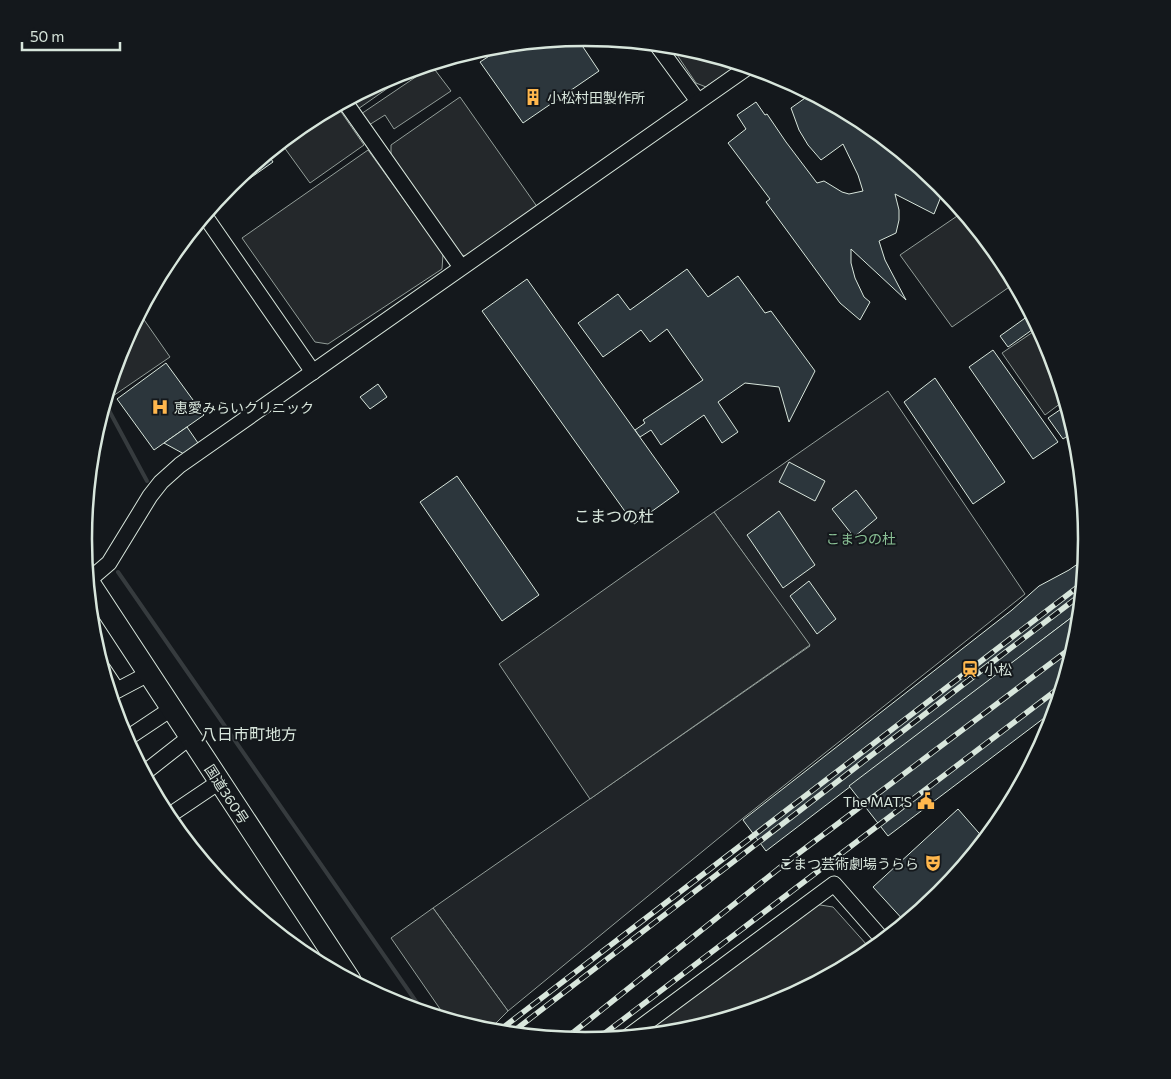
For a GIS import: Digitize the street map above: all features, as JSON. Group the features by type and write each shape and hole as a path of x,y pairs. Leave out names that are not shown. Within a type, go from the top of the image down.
{"highway":[{"name":"国道360号","path":"95,592 219,782 325,959"}],"street":[{"path":"662,52 698,101"},
{"path":"93,576 109,563 140,511 161,482 180,464 742,71"},
{"path":"348,107 461,267"},
{"path":"209,221 313,372"},
{"path":"116,691 148,674"},
{"path":"133,734 171,709"},
{"path":"149,769 190,738"},
{"path":"174,813 219,782"},
{"path":"649,1029 834,884 879,936"}],"green space":[{"name":"こまつの杜","path":"888,391 1025,594 742,819 508,1011 433,908 810,646 714,512"}],"shaded area":[{"path":"677,55 732,69 706,87 696,83"},
{"path":"435,70 451,91 394,129 385,115 369,125 361,114 418,76"},
{"path":"388,88 358,109 355,104"},
{"path":"460,97 538,208 469,257 461,255 391,156 391,145"},
{"path":"341,111 364,145 310,183 285,148"},
{"path":"368,150 443,254 442,269 328,344 315,342 242,238"},
{"path":"957,216 996,265 1009,287 952,327 900,255"},
{"path":"144,319 170,357 114,395"},
{"path":"1033,332 1053,381 1060,404 1045,415 1002,353"},
{"path":"714,512 810,645 590,799 499,664"},
{"path":"814,904 833,907 867,945 804,982 744,1007 713,1016 656,1028 657,1019"},
{"path":"433,908 508,1011 495,1024 442,1011 391,938"}],"building":[{"name":"小松村田製作所","path":"582,46 599,71 523,123 480,62 489,56 521,50"},
{"path":"805,98 832,112 886,148 940,198 934,214 895,194 899,210 896,233 879,241 885,260 906,300 851,249 851,263 855,278 864,297 870,302 860,320 840,303 766,202 770,199 728,143 746,129 737,115 756,102 765,115 767,114 817,183 824,181 849,194 863,191 858,175 843,144 821,160 808,145 799,130 791,108"},
{"path":"271,159 273,162 251,177"},
{"path":"687,269 708,297 738,276 765,313 771,311 815,371 789,422 779,387 745,383 718,402 738,432 722,443 704,415 661,445 651,430 640,437 635,430 645,423 643,420 703,380 667,329 650,342 641,330 603,357 578,323 618,294 630,310"},
{"path":"527,279 679,492 634,524 482,311"},
{"path":"1026,317 1032,330 1008,347 1000,336"},
{"path":"993,350 1058,442 1033,459 969,367"},
{"name":"恵愛みらいクリニック","path":"166,363 204,415 154,450 117,399"},
{"path":"935,378 1005,482 973,504 904,402"},
{"path":"378,384 387,397 370,409 360,397"},
{"path":"1061,409 1067,436 1063,439 1048,418"},
{"path":"187,427 198,443 184,454 164,443"},
{"path":"789,462 825,481 815,501 779,482"},
{"path":"457,476 539,595 502,621 420,502"},
{"path":"856,490 877,518 854,537 832,509"},
{"path":"779,511 815,565 783,588 747,535"},
{"name":"小松","path":"1078,563 1073,617 766,851 743,820 1012,610 1039,586"},
{"path":"809,581 836,619 817,634 790,596"},
{"path":"1073,617 1062,667 1045,717 888,836 849,786"},
{"name":"こまつ芸術劇場うらら","path":"958,809 981,835 956,865 901,918 873,887"}],"waterway":[{"path":"109,411 147,481"},
{"path":"118,572 417,1003"}],"railway":[{"path":"505,1026 1077,588"},
{"path":"517,1028 1075,599"},
{"path":"573,1033 787,862 1065,652"},
{"path":"606,1032 1055,691"}],"place":[{"name":"小松村田製作所","path":"533,97"},
{"name":"恵愛みらいクリニック","path":"160,407"},
{"name":"小松","path":"970,669"},
{"name":"The MAT'S","path":"926,801"},
{"name":"こまつ芸術劇場うらら","path":"933,863"}],"district":[{"name":"こまつの杜","path":"614,515"},
{"name":"八日市町地方","path":"249,733"}]}
